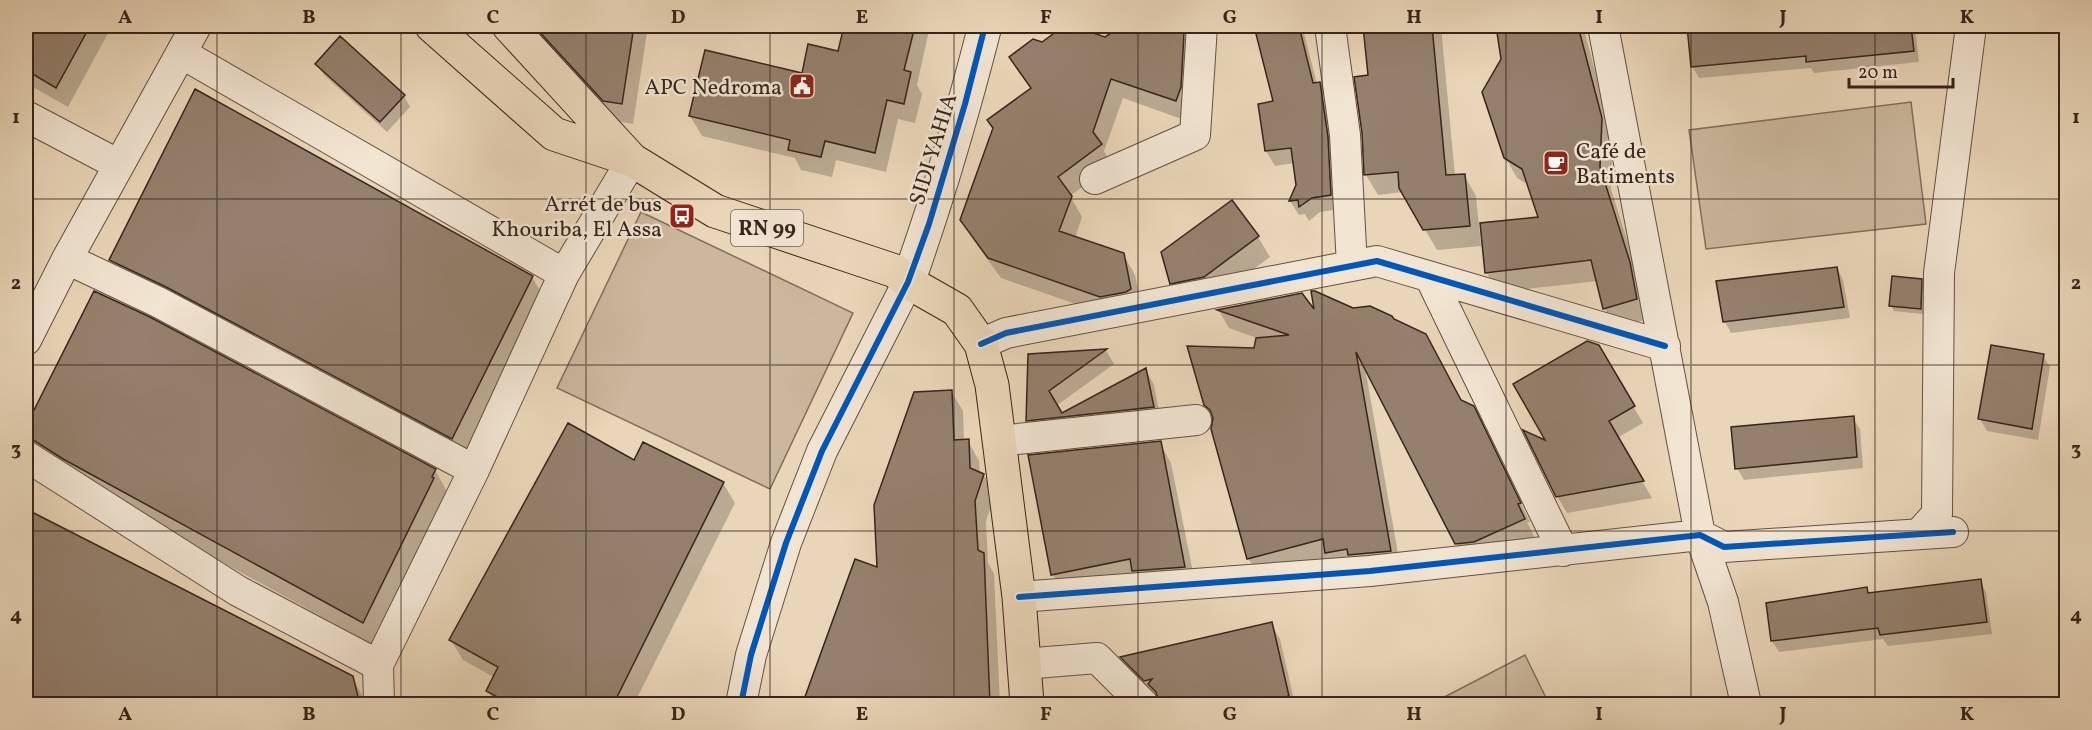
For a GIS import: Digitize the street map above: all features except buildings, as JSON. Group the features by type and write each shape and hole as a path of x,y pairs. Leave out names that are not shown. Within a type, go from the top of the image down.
{"main road":[{"name":"RN 99","path":"432,26 554,134 632,160 716,211 895,271 908,282 957,310 981,344 992,385 1019,597 1026,705"},
{"name":"RN 99","path":"509,26 632,160"}],"street":[{"path":"26,340 67,259 196,26"},
{"name":"SIDI YAHIA","path":"908,282 929,224 986,26"},
{"path":"1095,179 1195,135 1202,26"},
{"path":"1330,26 1345,135 1352,266"},
{"path":"1604,26 1700,536 1723,602 1746,705"},
{"path":"1919,534 1937,514 1939,273 1971,26"},
{"path":"181,53 236,82 564,274"},
{"path":"26,116 119,165"},
{"path":"379,705 378,665 474,470 564,274 632,160"},
{"path":"67,259 158,302 474,470"},
{"path":"981,344 1006,333 1377,261 1665,346"},
{"path":"1430,277 1563,551"},
{"path":"741,705 751,655 786,543 822,451 908,282"},
{"path":"999,441 1196,420"},
{"path":"26,456 238,591 378,665"},
{"path":"1019,597 1370,571 1700,536 1724,547 1953,532"},
{"path":"1023,664 1097,658 1143,705"}],"shaded area":[{"path":"1911,102 1926,224 1706,249 1689,130"},
{"path":"641,212 853,313 770,489 557,388"},
{"path":"1525,655 1549,704 1431,704"}],"cycle path":[{"path":"741,704 751,655 786,543 822,451 908,282 929,224 965,104 985,26"},
{"path":"981,344 1006,333 1377,261 1665,346"},
{"path":"1019,597 1370,571 1700,535 1724,547 1953,532"}],"place":[{"name":"APC Nedroma","path":"802,86"},
{"name":"Café de Batiments","path":"1556,163"},
{"name":"Arrét de bus Khouriba, El Assa","path":"682,216"}]}
